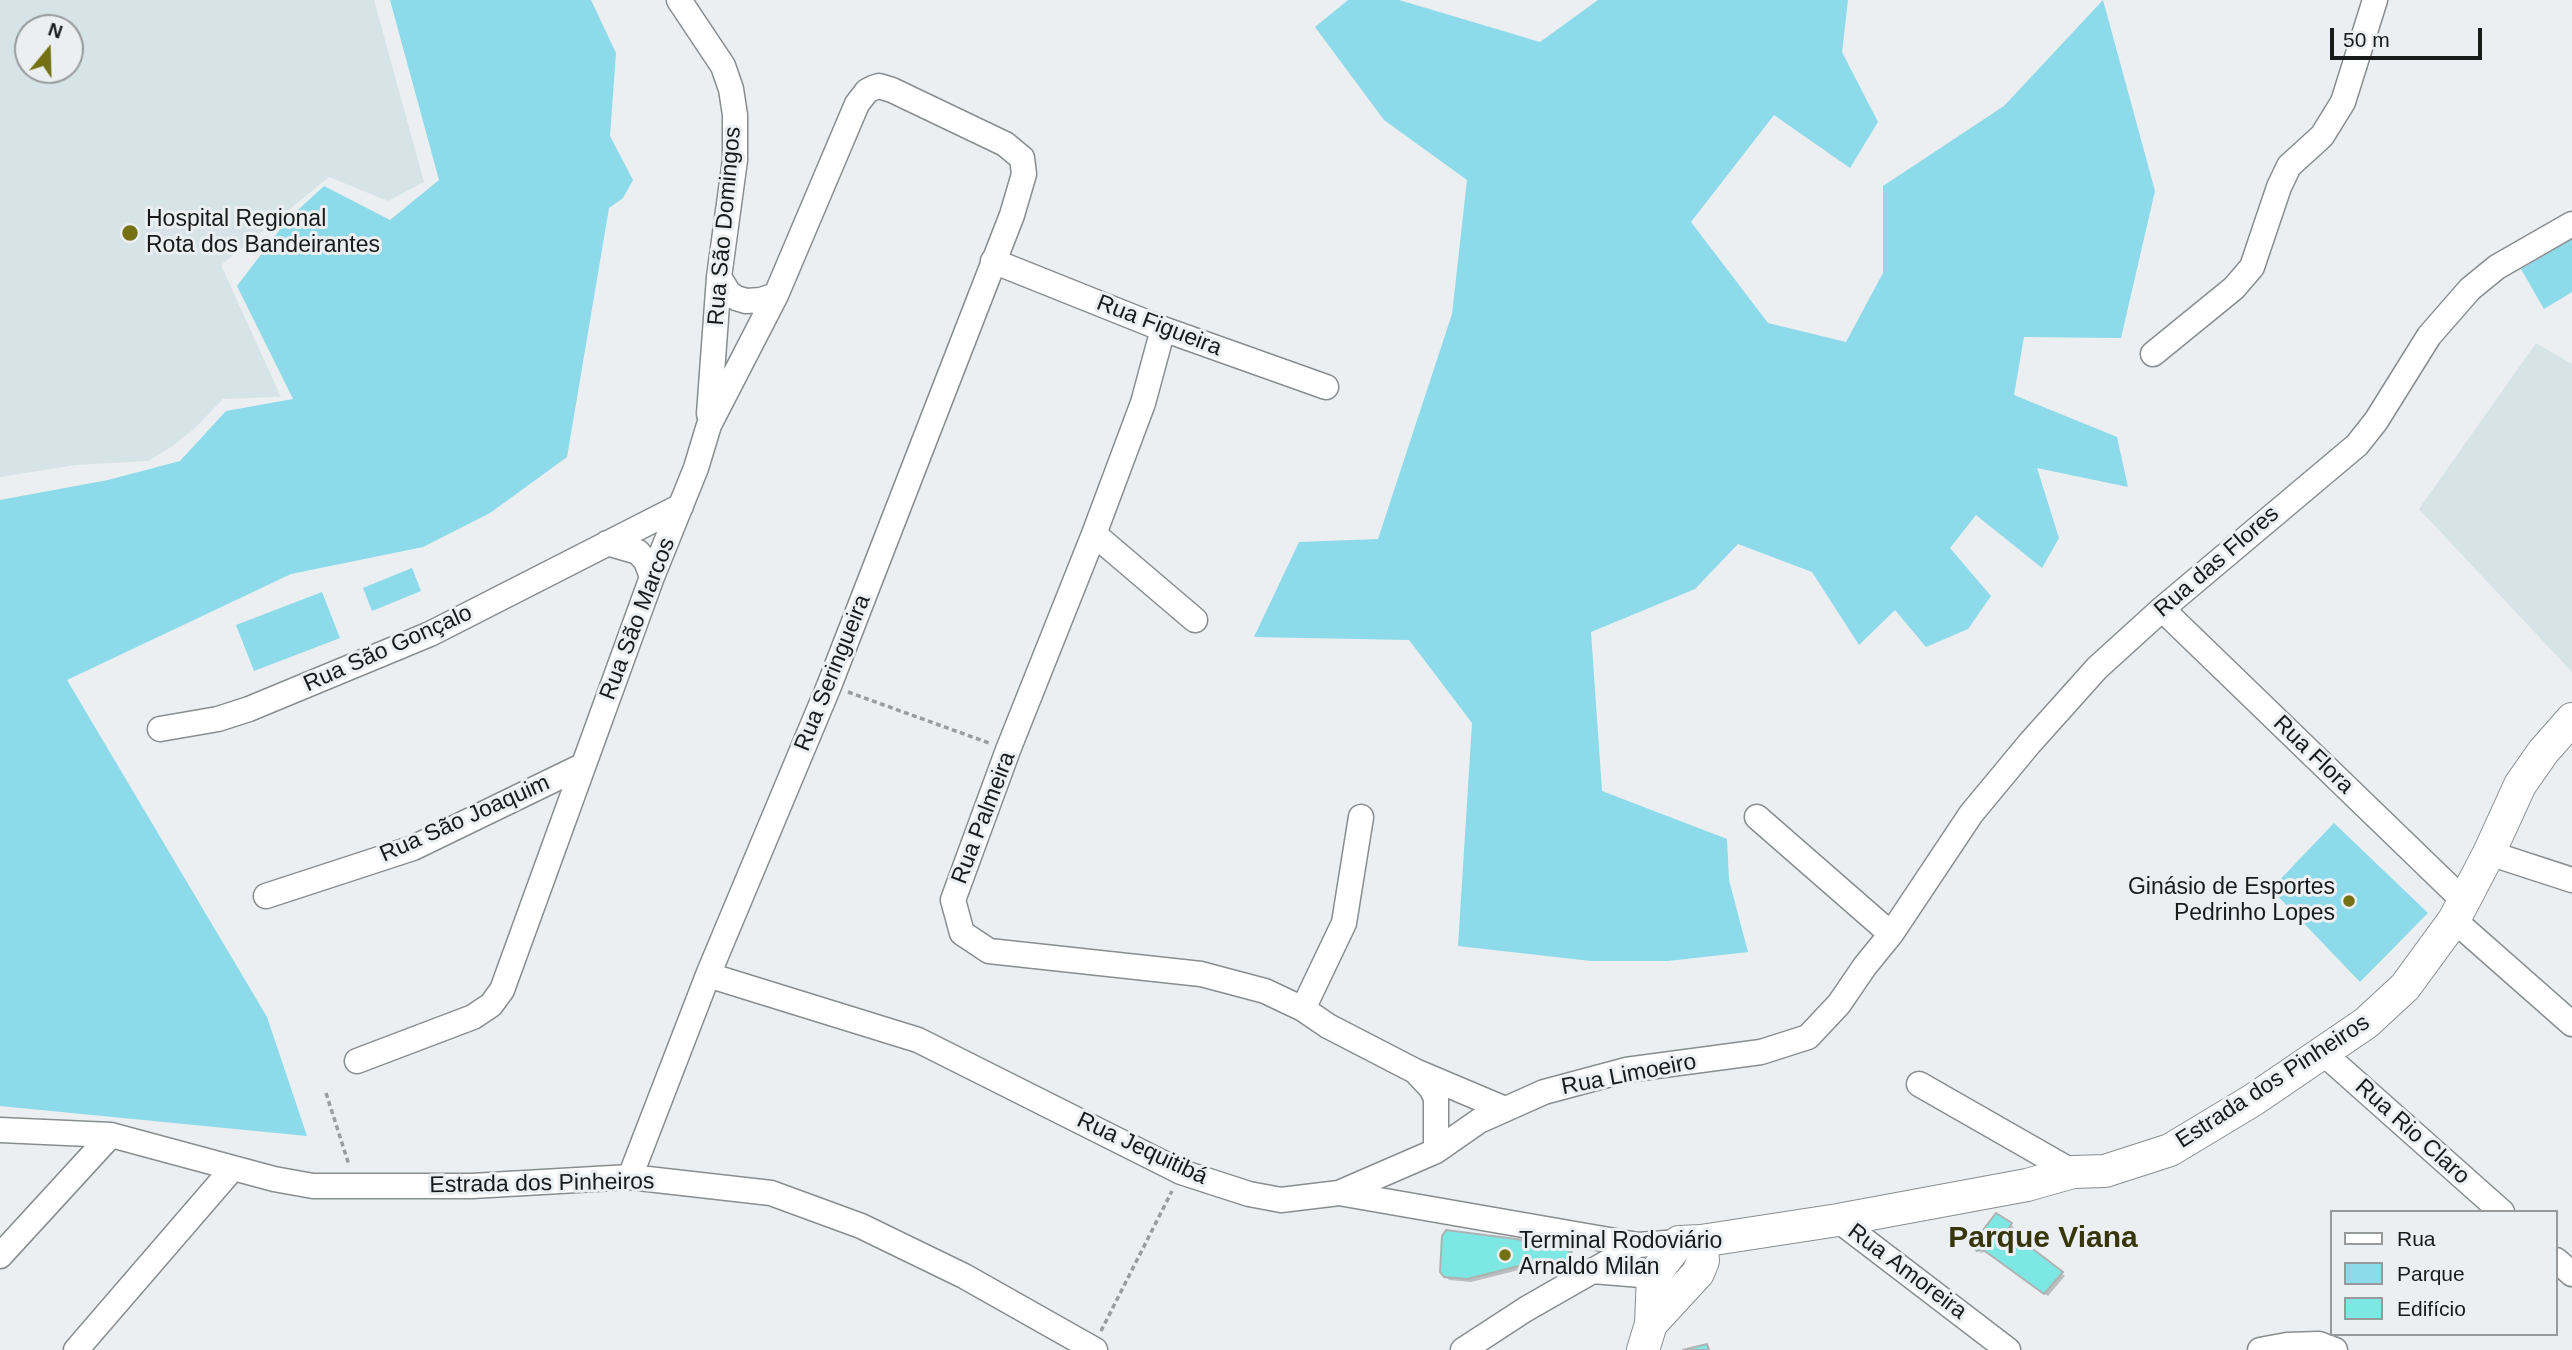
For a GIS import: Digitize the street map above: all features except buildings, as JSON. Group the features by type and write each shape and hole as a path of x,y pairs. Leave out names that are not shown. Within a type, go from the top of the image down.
{"main road":[{"name":"Estrada dos Pinheiros","path":"1690,1242 1838,1220 2026,1185 2073,1172 2105,1171 2170,1150 2253,1100 2367,1023 2405,987 2459,911 2520,785 2543,752 2572,719"},
{"path":"1647,1337 1698,1273 1738,1235"},
{"path":"1647,1337 1653,1276 1690,1242 1703,1261 1698,1273"},
{"path":"1653,1276 1698,1273"}],"street":[{"name":"Rua São Domingos","path":"679,0 723,66 731,89 735,115 735,160 719,277 709,425"},
{"path":"2153,354 2234,288 2252,267 2279,187 2289,166 2322,136 2343,102 2375,0"},
{"name":"Rua São Marcos","path":"357,1061 473,1017 491,1005 502,990 709,425 776,295 857,104 867,91 873,88 879,86 892,90 1005,144 1018,152 1024,165"},
{"name":"Rua Seringueira","path":"630,1177 708,975 830,686 1012,215 1024,174 1024,165"},
{"name":"Rua das Flores","path":"1891,934 1971,814 2096,668 2357,445 2376,421 2429,336 2470,289 2497,267 2572,224"},
{"name":"Rua Figueira","path":"993,261 1163,329 1326,387"},
{"path":"719,277 728,292 746,301 776,295"},
{"name":"Rua Palmeira","path":"1163,329 1143,403 1008,750 953,900 962,933 989,951 1201,974 1265,991 1415,1071 1505,1109"},
{"name":"Rua São Gonçalo","path":"160,729 218,719 249,709 430,634 681,506"},
{"path":"1094,534 1195,620"},
{"path":"607,544 638,552 646,561 652,577"},
{"name":"Rua Flora","path":"2162,609 2572,1024"},
{"name":"Rua São Joaquim","path":"266,895 414,848 582,766"},
{"path":"1303,1009 1344,923 1361,817"},
{"path":"1757,817 1891,934"},
{"path":"2489,853 2572,880"},
{"name":"Rua Limoeiro","path":"1339,1193 1436,1151 1479,1121 1544,1092 1626,1070 1760,1052 1808,1037 1839,1004 1891,934"},
{"name":"Rua Jequitibá","path":"708,975 918,1040 1181,1172 1249,1194 1281,1200 1339,1193 1638,1245"},
{"name":"Rua Rio Claro","path":"2322,1052 2500,1210"},
{"name":"Rua Palmeira","path":"1415,1071 1431,1087 1436,1098 1436,1151"},
{"path":"1919,1084 2073,1172"},
{"name":"Estrada dos Pinheiros","path":"0,1130 111,1135 233,1168 313,1186 472,1186 630,1177 771,1193 861,1226 964,1276 1058,1341 1094,1349"},
{"path":"0,1255 111,1135"},
{"path":"76,1350 233,1168"},
{"name":"Rua Amoreira","path":"1838,1220 2008,1350"},
{"name":"Estrada dos Pinheiros","path":"1462,1350 1526,1308 1638,1245 1690,1242"},
{"path":"2558,1262 2572,1274"},
{"path":"1593,1271 1653,1276"},
{"path":"2260,1350 2287,1345 2319,1344 2335,1350"}],"path":[{"path":"830,686 1008,750"},
{"path":"326,1093 356,1188"},
{"path":"1094,1349 1181,1172"}],"shaded area":[{"name":"Hospital Regional Rota dos Bandeirantes","path":"0,0 374,0 424,182 388,201 329,177 221,265 281,397 223,399 194,429 148,461 76,465 0,477"},
{"path":"2536,343 2572,364 2572,672 2419,509"}],"green space":[{"path":"390,0 591,0 616,53 610,136 633,180 623,198 609,208 567,457 490,513 423,547 291,574 67,680 267,1017 307,1136 0,1106 0,500 108,480 180,461 226,411 293,399 237,286 288,219 324,186 390,220 439,180"},
{"path":"1348,0 1399,0 1540,42 1598,0 1848,0 1842,52 1878,122 1850,168 1774,115 1691,222 1768,323 1846,342 1883,273 1883,186 2004,106 2103,0 2155,191 2121,338 2024,337 2014,395 2117,437 2128,487 2037,468 2059,538 2042,568 1976,515 1950,548 1991,596 1968,629 1926,647 1895,610 1859,645 1812,572 1738,544 1695,589 1591,632 1602,791 1727,839 1729,880 1748,952 1668,961 1591,961 1458,946 1472,723 1409,640 1254,637 1299,542 1378,539 1452,314 1467,180 1384,120 1315,27"},
{"path":"2572,239 2572,292 2544,309 2521,269"},
{"path":"412,568 421,591 372,611 363,588"},
{"path":"322,592 340,638 254,671 236,625"},
{"name":"Ginásio de Esportes Pedrinho Lopes","path":"2334,823 2428,913 2360,982 2271,889"}],"place":[{"name":"Hospital Regional Rota dos Bandeirantes","path":"130,233"},
{"name":"Ginásio de Esportes Pedrinho Lopes","path":"2349,901"},
{"name":"Terminal Rodoviário Arnaldo Milan","path":"1505,1255"}],"district":[{"name":"Parque Viana","path":"2043,1239"}]}
